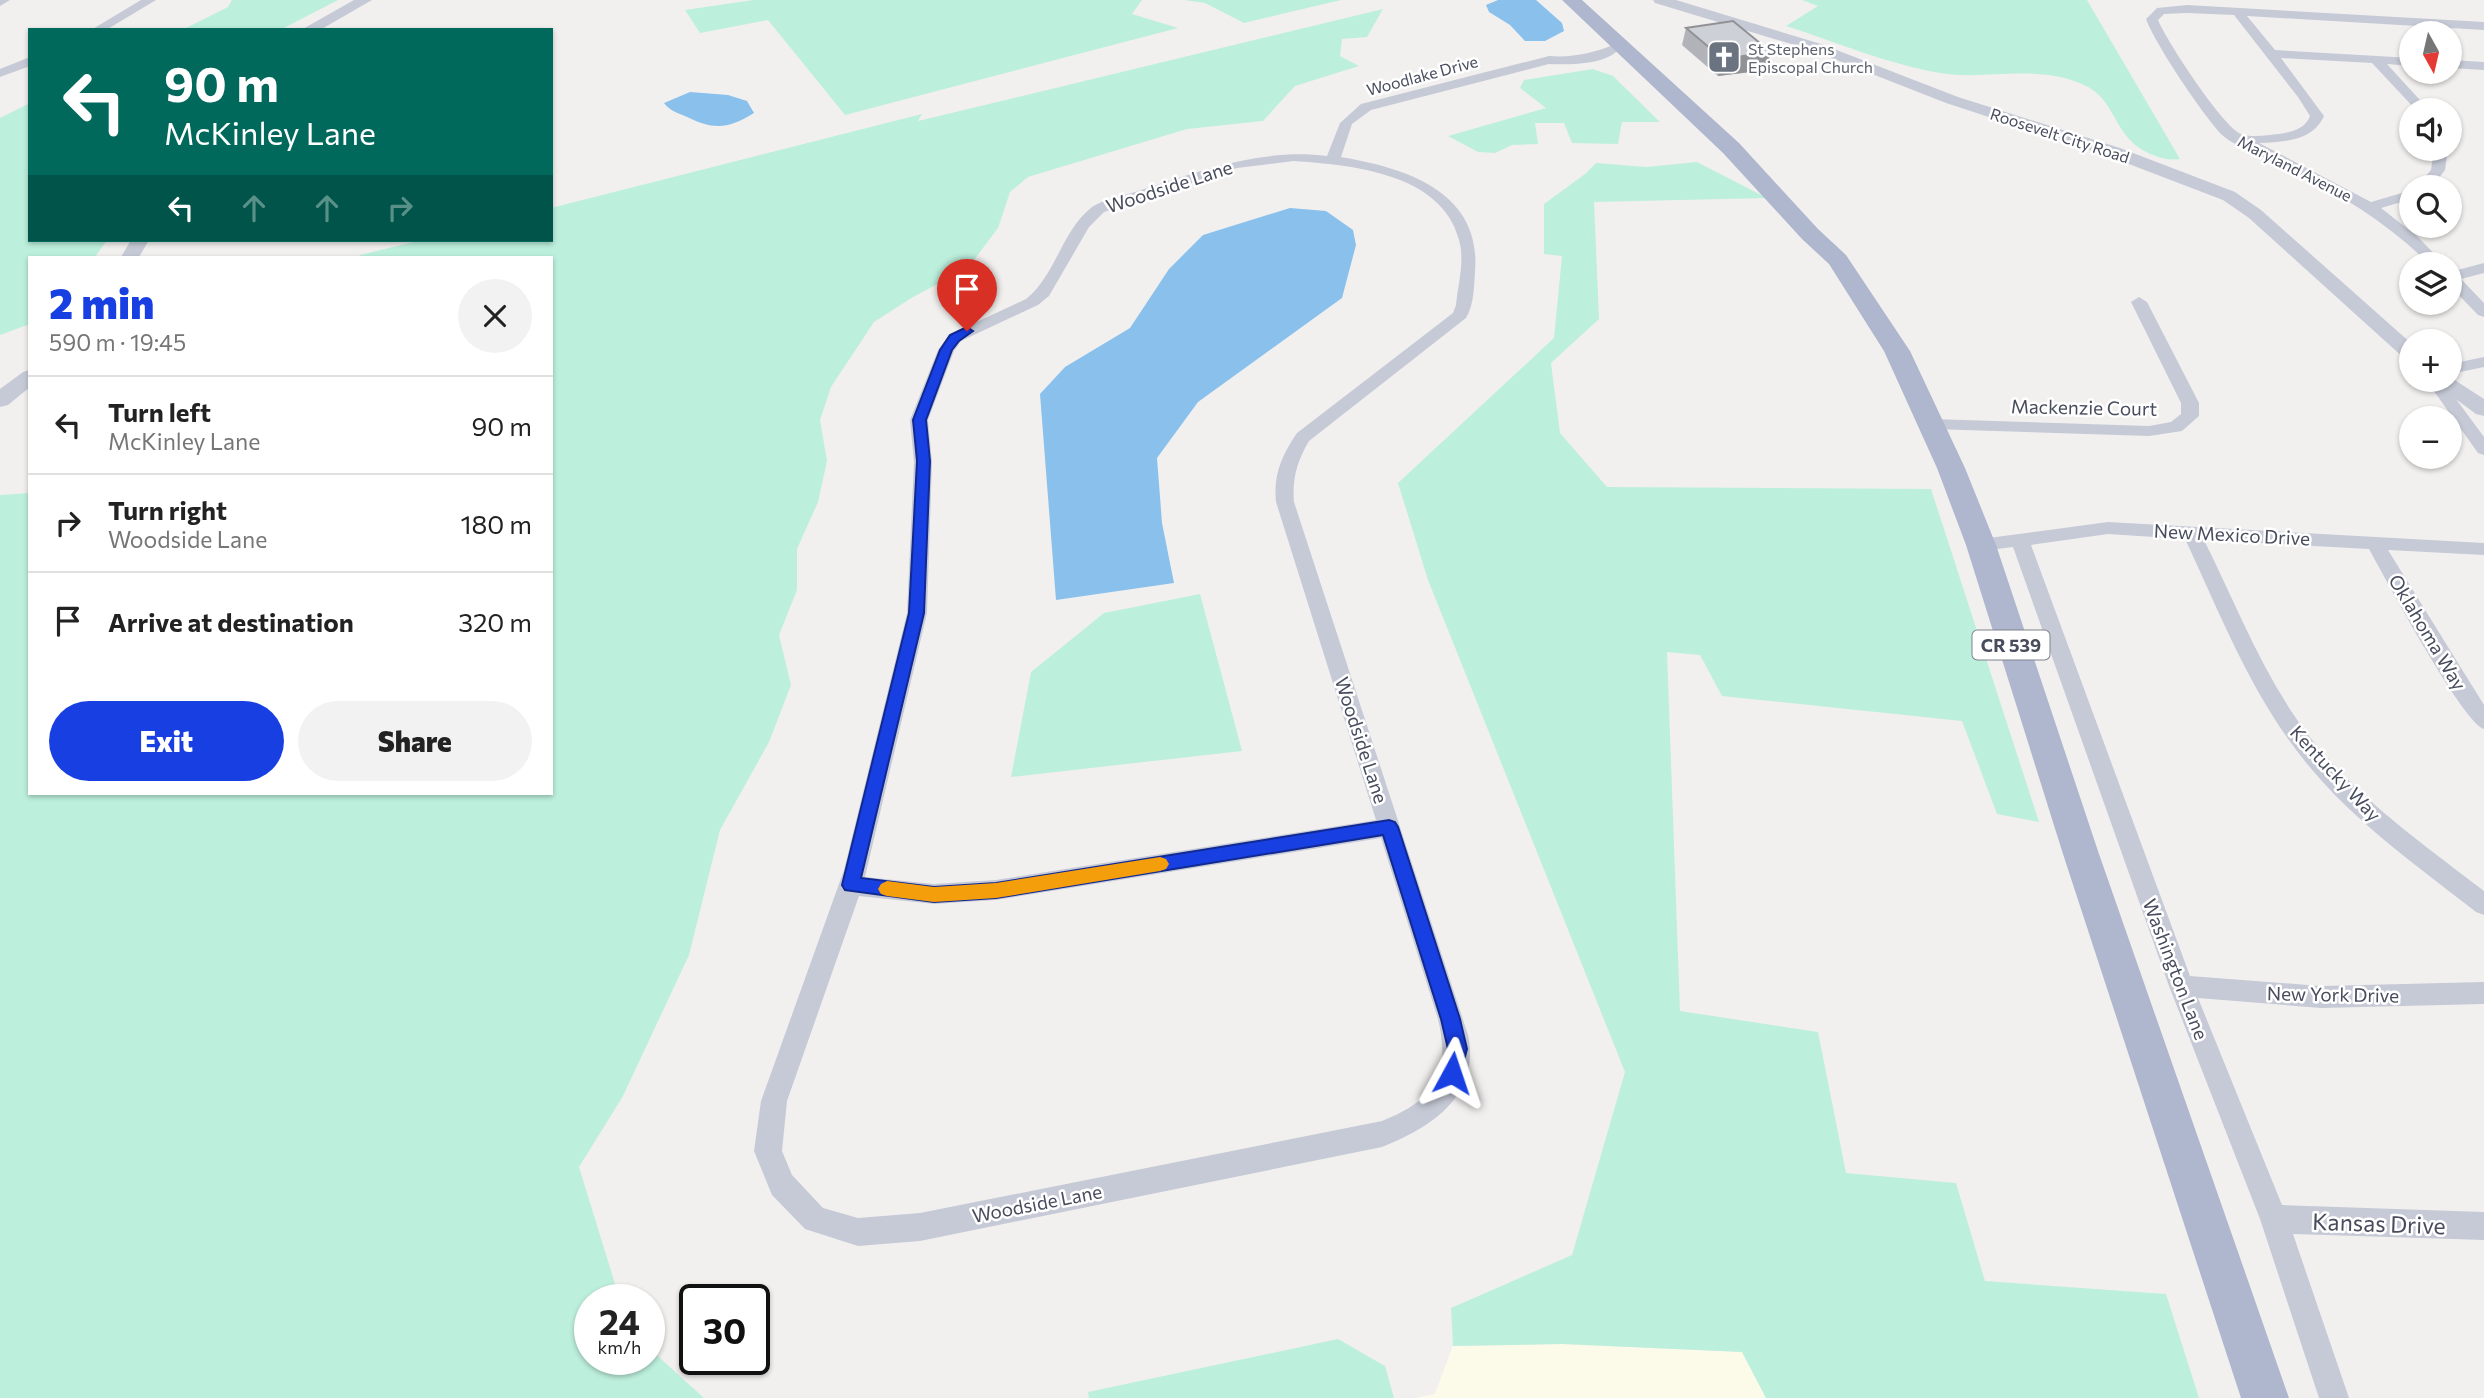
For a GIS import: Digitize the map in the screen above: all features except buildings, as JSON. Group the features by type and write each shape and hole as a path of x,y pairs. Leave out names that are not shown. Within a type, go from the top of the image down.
{"main road":[{"name":"CR 539","path":"1577,1 1618,48 1731,148 1810,234 1838,260 1887,332 1932,424 1981,545 2072,830 2265,1398"}],"street":[{"path":"101,28 150,0"},
{"path":"312,28 365,0"},
{"name":"Roosevelt City Road","path":"1660,0 1816,47 1952,100 2114,152 2229,197 2262,220 2399,343"},
{"name":"Maryland Avenue","path":"2425,252 2370,207 2239,140 2218,123 2151,21 2155,14 2169,9 2484,26"},
{"path":"2238,12 2315,111 2316,123 2292,135 2239,140"},
{"name":"Woodlake Drive","path":"1334,159 1345,123 1350,116 1366,107 1549,60 1566,61 1608,54 1618,48"},
{"path":"2272,54 2399,61"},
{"path":"2376,60 2412,98"},
{"path":"0,74 28,62"},
{"path":"2462,65 2483,67"},
{"name":"Woodside Lane","path":"1294,157 1334,159 1387,171 1427,190 1449,207 1458,218 1468,242 1464,305 1460,315 1446,329 1303,438 1287,461 1282,483 1285,502 1389,827 1451,1019 1457,1049 1452,1073 1438,1104 1413,1122 1382,1134 920,1227 858,1232 815,1219 782,1185 768,1151 774,1101 851,885 917,613 923,461 919,420 946,350 955,338 1032,302 1043,293 1083,225 1099,209 1235,164 1294,157"},
{"path":"2370,207 2399,198"},
{"path":"2462,274 2484,268"},
{"path":"2462,289 2484,312"},
{"name":"Mackenzie Court","path":"1932,424 2149,431 2182,424 2190,416 2190,403 2139,302"},
{"path":"2462,367 2484,362"},
{"path":"0,400 28,378"},
{"path":"2443,392 2484,449"},
{"path":"2457,392 2484,411 2470,421 2473,433"},
{"name":"New Mexico Drive","path":"1981,545 2099,529 2484,549"},
{"name":"Kentucky Way","path":"2191,532 2272,696 2304,743 2380,821 2484,905"},
{"name":"Washington Lane","path":"2020,540 2181,986 2273,1219 2333,1398"},
{"name":"Oklahoma Way","path":"2374,542 2462,690 2484,721"},
{"path":"851,885 934,894 996,890 1389,827"},
{"name":"New York Drive","path":"2181,986 2321,997 2484,993"},
{"name":"Kansas Drive","path":"2273,1219 2484,1226"}],"shaded area":[{"path":"1562,1344 1742,1352 1766,1398 1416,1398 1435,1394 1453,1346"}],"green space":[{"path":"232,0 338,0 284,28 186,28 228,7"},
{"path":"753,0 1142,0 1132,14 1178,28 845,115 768,20 700,33 685,10"},
{"path":"1184,0 1341,0 1244,23 1205,3"},
{"path":"1802,0 2087,0 2180,159 2161,158 2135,145 2107,105 2088,87 2051,75 1958,75 1920,69 1881,58 1786,26 1818,6"},
{"path":"1383,9 1367,37 1342,39 1340,56 1359,66 1295,86 1263,121 1187,129 1028,177 1010,192 998,228 968,268 913,297 874,322 831,387 820,420 827,461 818,502 797,549 797,590 779,635 791,685 769,742 720,830 689,955 623,1096 579,1167 615,1284 574,1284 574,1375 665,1375 665,1363 704,1398 0,1398 0,495 28,493 28,795 553,795 553,256 360,255 414,242 553,242 553,207 922,114 918,121"},
{"path":"1593,69 1613,76 1660,122 1622,122 1618,144 1572,143 1564,123 1535,123 1538,144 1512,145 1495,153 1478,152 1448,136 1546,108 1520,88 1524,80"},
{"path":"28,104 28,242 106,242 96,256 28,256 28,325 0,335 0,118"},
{"path":"1697,162 1767,198 1594,202 1599,319 1551,363 1560,433 1607,487 1931,489 2039,822 1997,814 1962,721 1722,696 1700,655 1667,652 1680,1011 1818,1032 1846,1173 1956,1183 1985,1281 2166,1294 2199,1398 1766,1398 1742,1352 1562,1344 1453,1346 1451,1308 1572,1255 1625,1072 1428,580 1398,483 1554,338 1562,256 1544,254 1544,204 1596,163 1646,167"},
{"path":"1200,594 1242,751 1011,777 1031,672 1104,613"},
{"path":"1338,1339 1385,1366 1394,1398 1089,1398 1088,1392"}],"water":[{"path":"1498,0 1536,0 1562,23 1564,31 1545,41 1525,41 1510,25 1489,12 1486,5"},
{"path":"690,92 728,95 747,101 754,113 728,125 713,126 677,113 664,103"},
{"path":"1290,208 1326,211 1353,230 1356,245 1342,298 1198,402 1157,458 1162,523 1174,583 1056,600 1040,394 1065,367 1130,328 1169,269 1203,235"}],"slow traffic":[{"path":"887,889 934,894 996,890 1160,864"}],"place":[{"name":"St Stephens Episcopal Church","path":"1724,57"}],"route":[{"path":"967,331 955,338 946,350 919,420 923,461 917,613 851,885 934,894 996,890 1389,827 1451,1019 1457,1049 1452,1073"}]}
